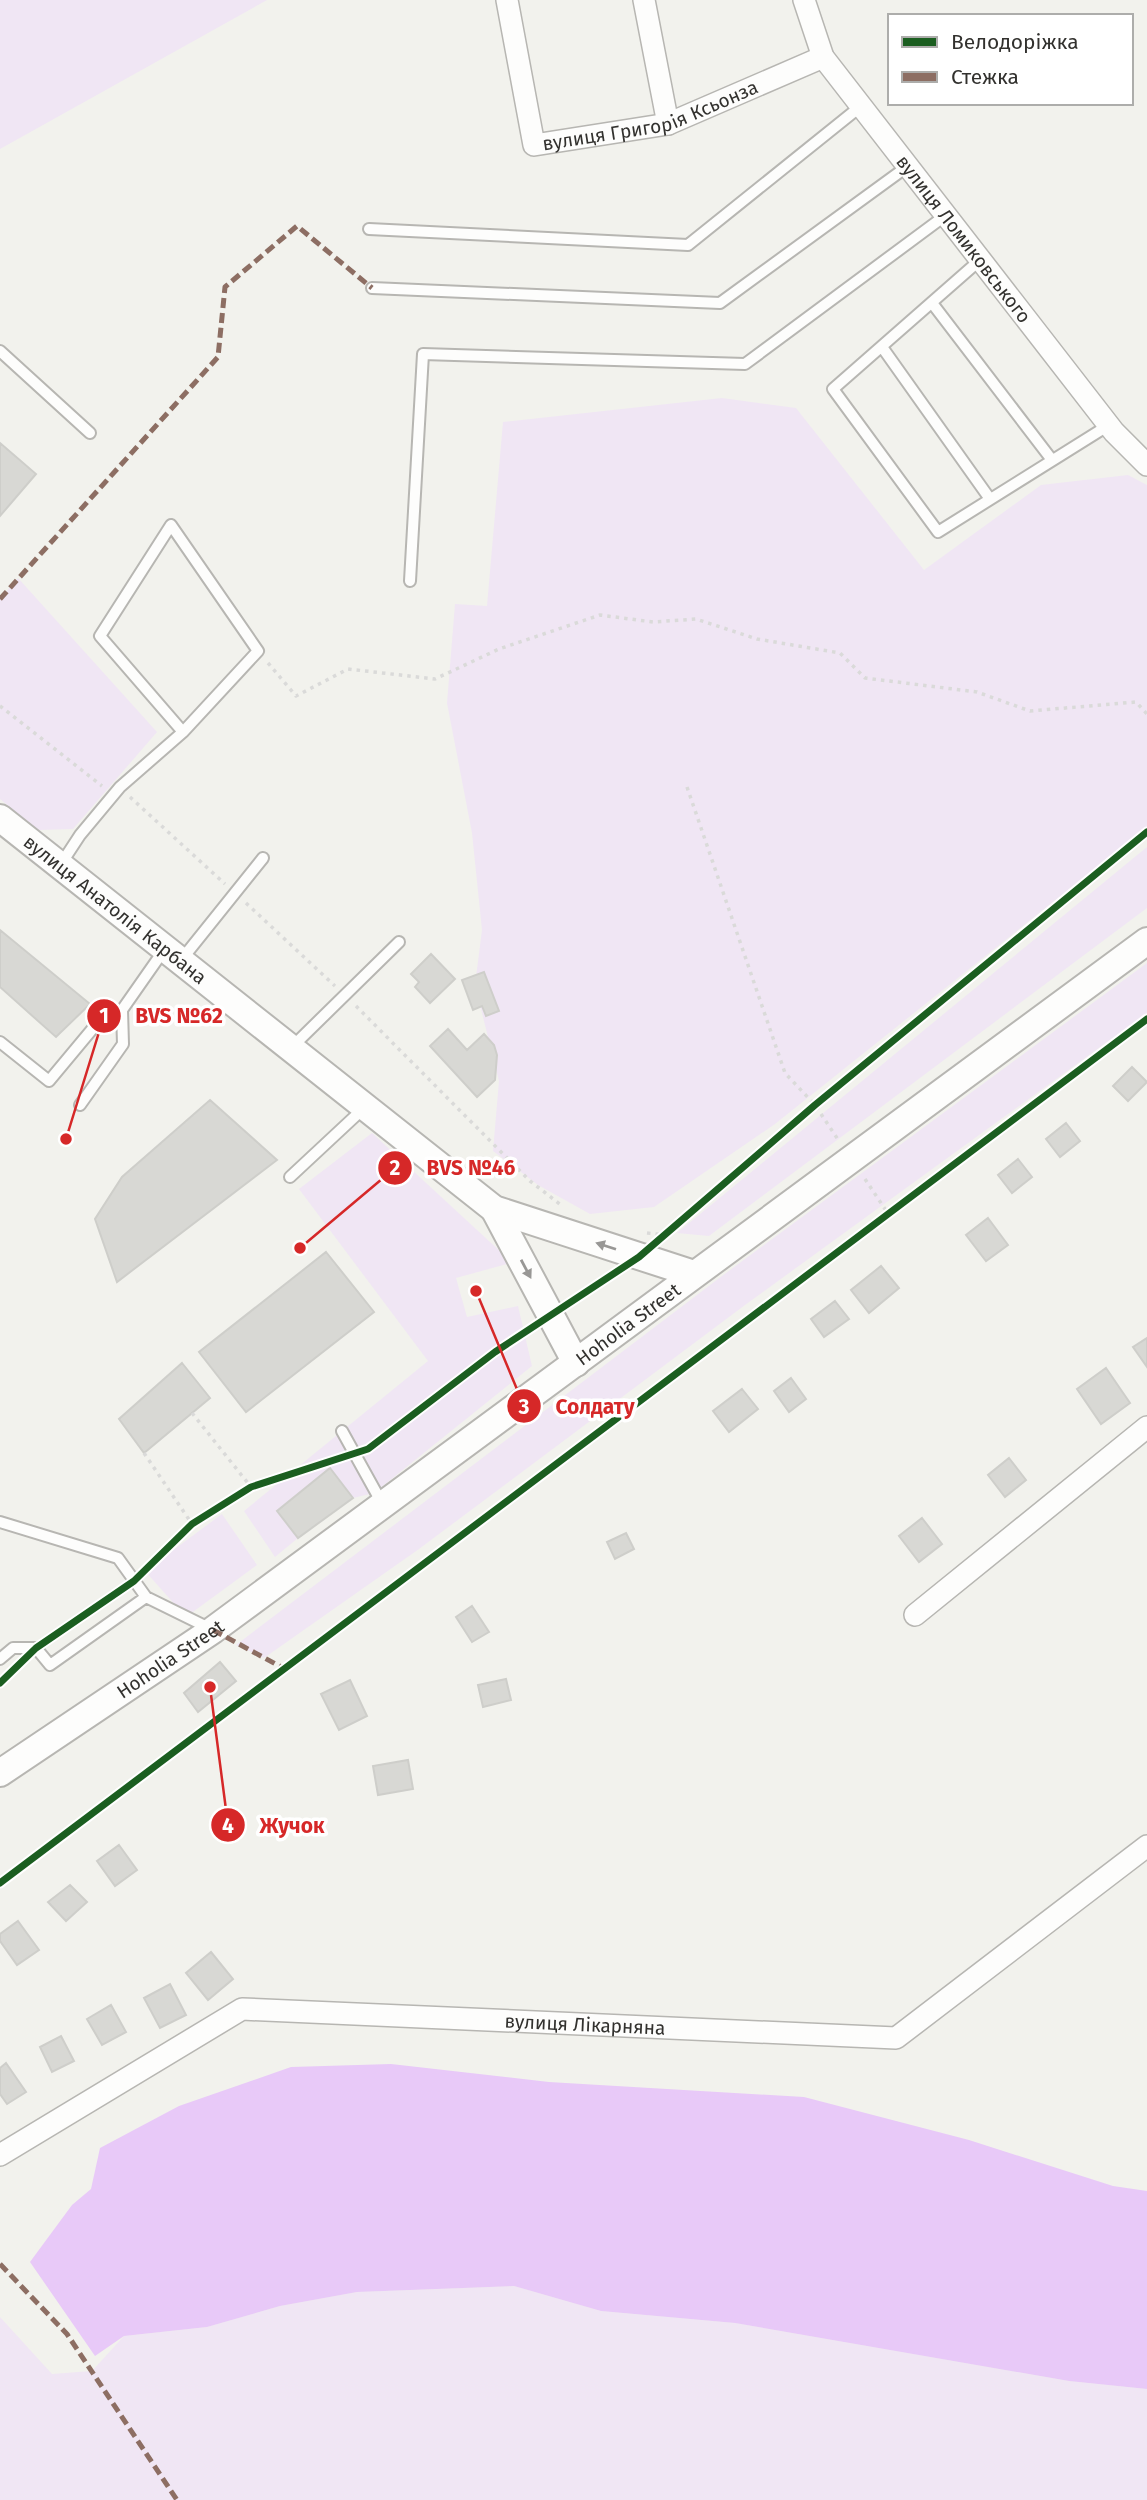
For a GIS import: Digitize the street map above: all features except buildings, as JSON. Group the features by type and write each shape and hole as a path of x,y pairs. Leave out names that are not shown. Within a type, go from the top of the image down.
{"street":[{"name":"вулиця Григорія Ксьонза","path":"507,0 534,145 668,124 823,57"},
{"path":"643,0 668,124"},
{"name":"вулиця Ломиковського","path":"804,0 823,57 1109,425 1147,465"},
{"name":"вулиця Анатолія Карбана","path":"0,818 494,1209"},
{"name":"Hoholia Street","path":"0,1773 213,1630 1147,942"},
{"path":"494,1209 641,1245 694,1274"},
{"path":"494,1209 576,1363"},
{"path":"915,1615 1147,1427"},
{"name":"вулиця Лікарняна","path":"0,2155 242,2010 896,2038 1147,1846"}],"lane":[{"path":"369,229 688,245 861,106"},
{"path":"372,288 720,303 908,166"},
{"path":"410,581 423,354 745,364 946,215"},
{"path":"981,260 833,389 938,532 1109,425"},
{"path":"932,303 1052,460"},
{"path":"882,347 990,499"},
{"path":"0,351 90,433"},
{"path":"60,867 80,835 120,787 183,732 258,651 171,526 100,636 183,732"},
{"path":"0,1042 49,1081 104,1015 122,1010 234,893 262,858"},
{"path":"292,1047 399,942"},
{"path":"80,1105 123,1044 122,1010"},
{"path":"290,1177 364,1108"},
{"path":"342,1431 383,1505"},
{"path":"0,1522 118,1559 146,1597 213,1630"},
{"path":"0,1659 13,1648 36,1648 50,1665 146,1597"}],"path":[{"path":"258,651 296,696 348,669 435,679 499,649 600,615 653,622 696,619 757,639 840,653 865,678 977,692 1030,711 1136,702 1147,714"},
{"path":"0,706 105,788 120,787 345,995 530,1181 567,1208"},
{"path":"687,787 785,1073 815,1105 890,1215"},
{"path":"805,1114 825,1096"},
{"path":"878,1223 900,1206"},
{"path":"641,1245 666,1235 676,1226"},
{"path":"641,1245 666,1235"},
{"path":"192,1413 251,1487"},
{"path":"144,1453 192,1524"},
{"path":"239,1494 264,1483"},
{"path":"183,1533 204,1516"}],"shaded area":[{"path":"0,0 267,0 0,149"},
{"path":"722,398 796,408 924,570 1041,485 1128,475 1147,485 1147,827 775,1124 654,1207 590,1214 538,1185 493,1151 499,1081 475,985 482,930 472,833 447,703 455,604 487,606 503,422"},
{"path":"18,578 157,732 73,829 38,830 0,799 0,599"},
{"path":"1147,847 1147,908 709,1236 677,1233"},
{"path":"1147,963 1147,1013 745,1305 419,1549 264,1658 236,1645 722,1276"},
{"path":"372,1133 503,1254 507,1264 456,1278 467,1317 518,1306 532,1366 374,1493 353,1498 330,1469 277,1511 298,1538 275,1557 244,1511 428,1361 299,1189"},
{"path":"222,1514 257,1565 186,1617 145,1571"},
{"path":"391,2064 549,2082 804,2097 969,2140 1113,2186 1147,2191 1147,2389 1069,2381 735,2323 601,2311 514,2286 357,2292 280,2306 207,2327 124,2336 95,2356 30,2262 72,2205 91,2189 100,2148 179,2106 291,2067"},
{"path":"514,2286 601,2311 735,2323 1069,2381 1147,2389 1147,2500 0,2500 0,2317 52,2374 92,2371 124,2336 207,2327 280,2306 357,2292"}],"marked path":[{"path":"0,599 218,357 225,287 297,226 372,288"},
{"path":"213,1630 283,1668"},
{"path":"0,2264 67,2334 177,2500"}],"cycle path":[{"path":"0,1683 36,1648 134,1581 192,1524 251,1487 368,1449 495,1352 639,1257 815,1105 1147,832"},
{"path":"0,1883 1147,1019"}],"place":[{"name":"BVS №62","path":"66,1139"},
{"name":"BVS №46","path":"300,1248"},
{"name":"Солдату","path":"476,1291"},
{"name":"Жучок","path":"210,1687"}]}
